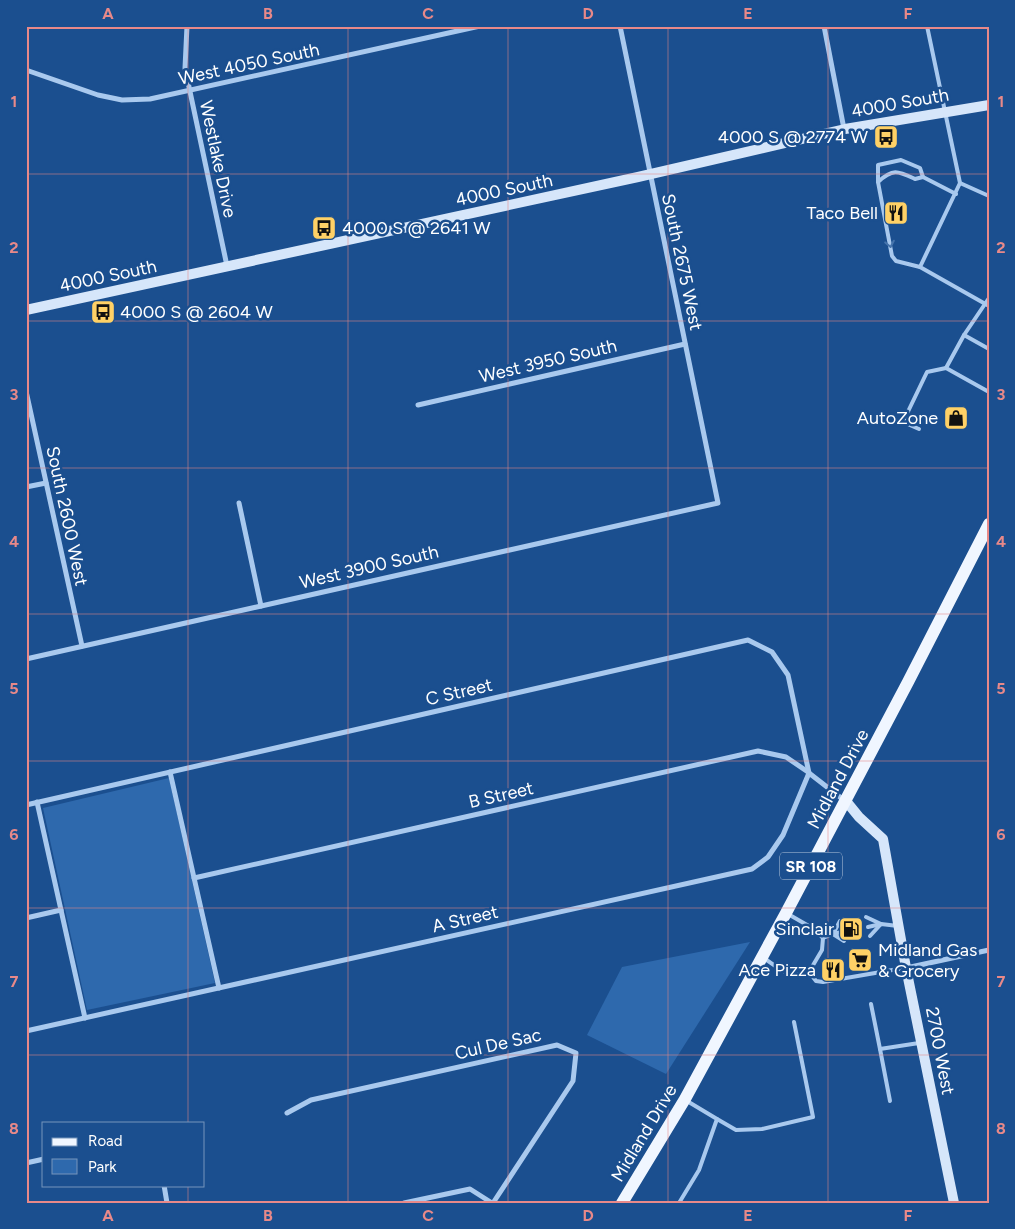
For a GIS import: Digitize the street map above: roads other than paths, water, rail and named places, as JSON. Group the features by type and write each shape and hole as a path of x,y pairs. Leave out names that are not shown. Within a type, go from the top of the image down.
{"main road":[{"name":"Midland Drive","path":"622,1203 685,1099 762,958 846,801 989,524"}],"street":[{"name":"Westlake Drive","path":"187,26 185,68 227,267"},
{"name":"West 4050 South","path":"26,70 122,100 150,99 190,92 480,26"},
{"name":"South 2675 West","path":"620,26 718,503"},
{"path":"824,26 844,130"},
{"name":"4000 South","path":"26,310 844,130 989,105"},
{"name":"West 3950 South","path":"418,405 685,344"},
{"name":"South 2600 West","path":"26,391 82,646"},
{"path":"26,487 46,482"},
{"path":"239,503 260,606"},
{"name":"West 3900 South","path":"26,659 718,503"},
{"name":"C Street","path":"26,804 748,640 772,652 788,675 809,772"},
{"name":"B Street","path":"194,878 758,751 786,757 809,772"},
{"path":"170,772 219,988"},
{"path":"809,772 846,801"},
{"name":"A Street","path":"26,1031 752,869 768,857 783,834 809,772"},
{"name":"2700 West","path":"846,801 859,817 883,839 906,968 954,1203"},
{"path":"37,802 85,1018"},
{"path":"26,918 61,910"},
{"path":"906,968 989,950"},
{"name":"Cul De Sac","path":"288,1113 311,1100 557,1045 576,1053 573,1082 493,1203"},
{"path":"26,1163 42,1159"},
{"path":"164,1186 167,1203"},
{"path":"404,1203 470,1189 493,1203"}],"lane":[{"path":"920,267 960,183 927,26"},
{"path":"923,177 920,168 901,160 878,165 878,182 892,256 896,261 920,267 987,305"},
{"path":"878,182 887,173 899,172 915,179 923,177 956,194"},
{"path":"960,183 989,196"},
{"path":"946,368 964,335 987,305 989,298"},
{"path":"964,335 989,349"},
{"path":"919,429 903,422 927,372 946,368 989,392"},
{"path":"762,958 789,975 802,975 809,972 822,950 823,938 814,929 786,913"},
{"path":"866,917 881,924 899,926"},
{"path":"833,934 840,922"},
{"path":"868,927 881,924"},
{"path":"870,936 881,924"},
{"path":"823,938 842,932"},
{"path":"833,934 844,941"},
{"path":"809,972 816,981 823,982 906,968"},
{"path":"871,1004 890,1101"},
{"path":"685,1099 736,1130 762,1129 814,1117 794,1022"},
{"path":"880,1048 922,1042"},
{"path":"679,1203 699,1170 717,1119"}],"place":[{"name":"4000 S @ 2774 W","path":"886,137"},
{"name":"Taco Bell","path":"896,213"},
{"name":"4000 S @ 2641 W","path":"324,228"},
{"name":"4000 S @ 2604 W","path":"103,312"},
{"name":"AutoZone","path":"956,418"},
{"name":"Sinclair","path":"851,929"},
{"name":"Midland Gas & Grocery","path":"860,960"},
{"name":"Ace Pizza","path":"833,970"}]}
